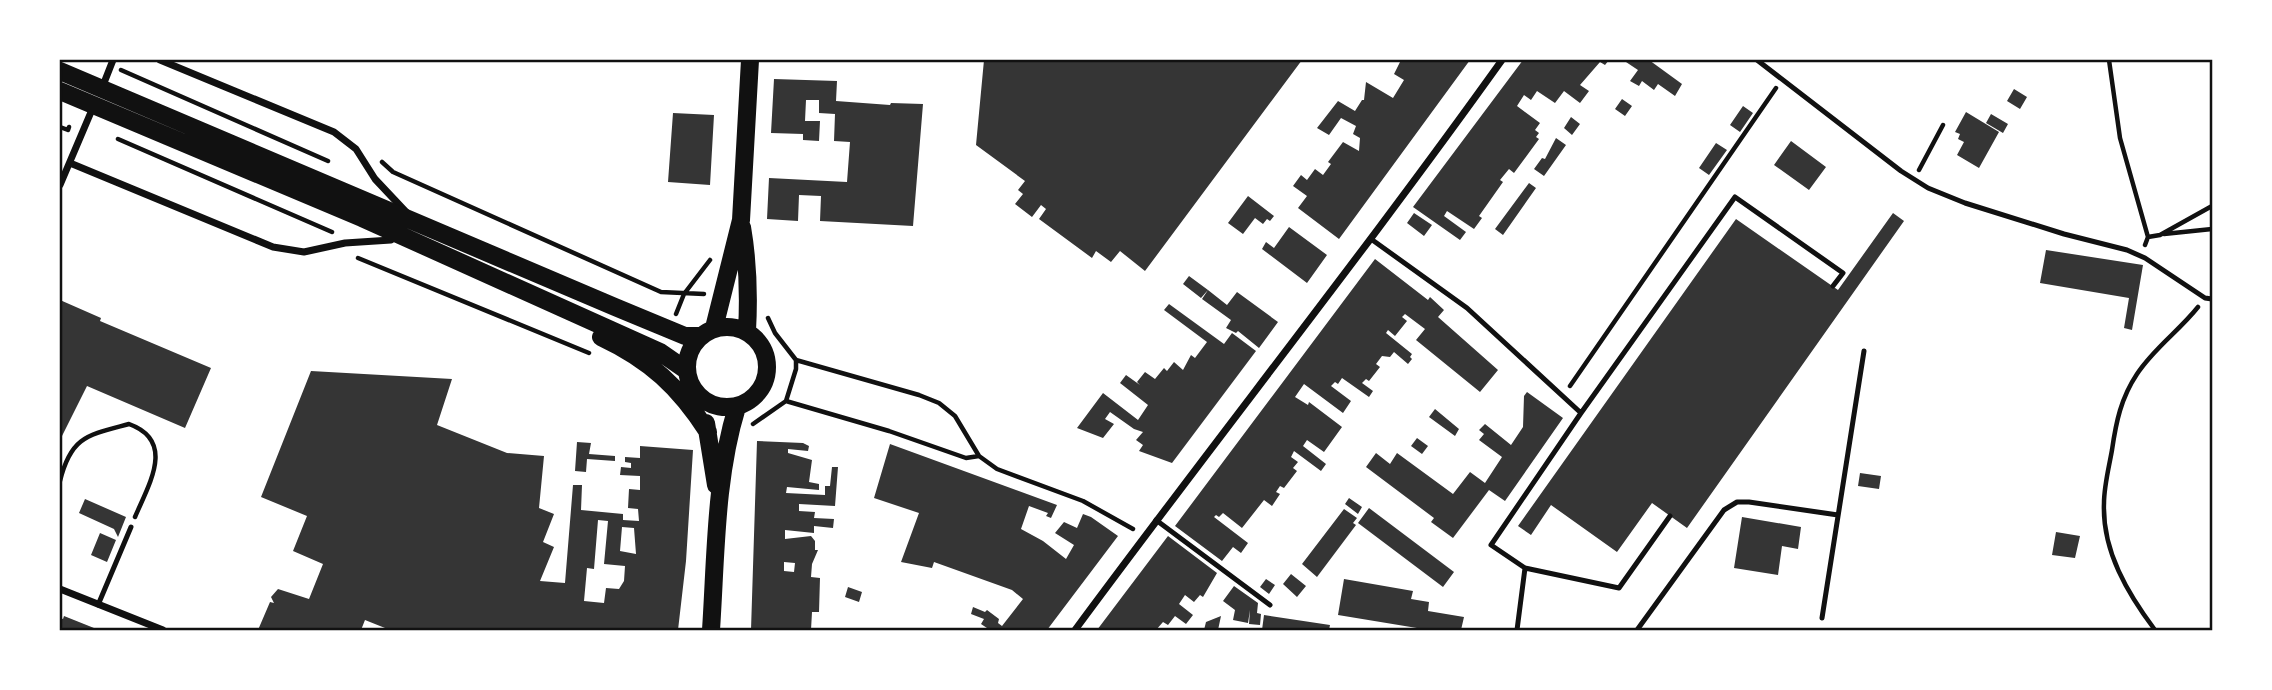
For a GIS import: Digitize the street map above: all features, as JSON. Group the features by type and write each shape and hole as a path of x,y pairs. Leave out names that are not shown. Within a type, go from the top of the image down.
{"main road":[{"path":"747,331 748,260 741,220 750,60"},
{"path":"60,71 397,234 660,352 686,370"},
{"path":"60,91 408,217 685,336 707,332 735,327 747,331 759,341 767,357 768,372 765,382 754,398 737,407 716,407 701,399 690,385 686,370 690,351 707,332 741,220"},
{"path":"575,315 592,334 655,369 688,401 708,432"},
{"path":"701,399 719,510"},
{"path":"711,631 719,510 730,431 737,407"}],"street":[{"path":"160,60 334,132 356,149 375,179 407,212 408,217"},
{"path":"1075,631 1156,520 1371,239 1502,60"},
{"path":"60,186 62,173 70,163 112,62"},
{"path":"70,163 273,247 304,252 345,243 391,240 397,234"},
{"path":"60,589 163,631"}],"lane":[{"path":"1757,60 1928,188 1965,203 2064,234 2127,250 2146,258 2205,298 2213,299"},
{"path":"1670,516 1619,588 1525,568 1491,545 1735,197 1843,273 1833,286"},
{"path":"1371,239 1467,308 1581,413"},
{"path":"1822,618 1864,351"},
{"path":"1637,631 1724,510 1737,502 1838,515"},
{"path":"1156,520 1270,605"},
{"path":"98,604 131,527"},
{"path":"1517,631 1525,568"}],"path":[{"path":"2109,60 2120,138 2148,237 2213,229"},
{"path":"112,62 335,164"},
{"path":"1563,395 1782,79"},
{"path":"1914,179 1943,125"},
{"path":"60,127 68,130"},
{"path":"109,135 335,233 358,258 601,358"},
{"path":"375,179 393,172 661,292 684,294"},
{"path":"2160,235 2213,206"},
{"path":"2155,631 2127,590 2113,557 2104,503 2117,417 2124,395 2151,354 2184,324 2205,298"},
{"path":"764,306 775,333 796,360 930,399 946,407 979,456 996,469 1083,501 1127,525"},
{"path":"748,429 786,401 796,369 796,360"},
{"path":"786,401 889,431 966,458 979,456"},
{"path":"60,481 65,460 88,435 134,425 155,442 156,450 152,475 131,527"}],"building":[{"path":"984,60 1302,60 1145,271 1120,251 1111,262 1096,251 1092,258 1039,219 1046,209 1041,205 1032,217 1015,204 1023,194 1018,190 1025,181 976,145"},
{"path":"1396,60 1470,60 1339,239 1298,208 1307,196 1293,186 1301,175 1307,180 1315,169 1323,175 1331,164 1328,162 1343,142 1359,151 1360,138 1353,134 1356,126 1341,118 1329,135 1317,128 1338,101 1355,111 1364,100 1366,82 1393,98 1404,80 1394,74 1400,62"},
{"path":"1523,60 1609,60 1605,65 1600,62 1580,85 1589,91 1580,103 1564,91 1555,103 1537,91 1531,100 1524,95 1517,106 1540,123 1535,130 1539,133 1536,137 1539,139 1514,173 1509,169 1500,180 1503,182 1479,216 1482,218 1474,229 1447,211 1444,216 1466,232 1460,240 1413,207"},
{"path":"1623,60 1649,60 1682,84 1675,96 1658,84 1654,90 1642,81 1639,86 1630,81 1638,70"},
{"path":"774,79 837,81 836,101 890,105 923,104 913,226 820,221 821,196 799,195 798,221 767,219 769,178 847,182 850,142 834,141 835,114 819,113 819,100 806,100 805,121 820,121 819,141 803,140 803,134 771,133"},
{"path":"2014,89 2027,97 2020,109 2007,101"},
{"path":"1622,99 1632,106 1625,116 1615,109"},
{"path":"1743,106 1753,113 1740,132 1730,125"},
{"path":"1966,112 1999,132 1979,168 1957,155 1964,142 1958,139 1960,134 1955,132"},
{"path":"673,113 714,115 710,185 668,182"},
{"path":"1991,114 2008,124 2003,133 1986,123"},
{"path":"1571,117 1580,124 1572,135 1564,128"},
{"path":"1556,138 1566,145 1544,176 1534,169 1542,158 1545,159"},
{"path":"1791,141 1826,167 1809,190 1774,165"},
{"path":"1716,143 1727,150 1709,175 1699,168"},
{"path":"1529,183 1536,188 1503,235 1495,229"},
{"path":"1248,196 1274,216 1263,224 1255,218 1243,234 1228,223"},
{"path":"1414,213 1432,225 1424,236 1407,223"},
{"path":"1893,213 1904,221 1687,528 1652,503 1617,552 1551,505 1531,535 1518,526 1736,219 1838,290"},
{"path":"1289,227 1327,255 1307,283 1262,249 1266,242 1274,248"},
{"path":"2046,250 2143,265 2132,330 2124,328 2129,298 2040,283"},
{"path":"1375,259 1428,300 1430,297 1444,310 1438,317 1498,370 1480,392 1416,340 1425,329 1405,314 1402,317 1407,321 1395,336 1388,330 1386,333 1412,354 1412,359 1408,364 1394,352 1390,357 1382,356 1376,364 1380,367 1369,381 1366,379 1362,383 1373,391 1369,397 1342,378 1338,384 1335,382 1331,386 1351,401 1343,413 1304,384 1295,397 1308,405 1309,402 1342,427 1324,452 1307,440 1303,446 1326,464 1321,471 1294,451 1291,457 1298,462 1293,468 1297,471 1284,488 1280,486 1276,492 1280,494 1272,506 1264,500 1242,528 1223,513 1219,517 1216,515 1214,517 1248,543 1241,553 1233,547 1222,561 1175,526"},
{"path":"1189,276 1208,290 1201,298 1183,284"},
{"path":"1208,290 1227,305 1237,292 1278,322 1259,348 1238,331 1236,333 1226,328 1231,320 1202,299"},
{"path":"60,300 101,318 100,321 211,368 185,428 87,386 60,440"},
{"path":"1169,304 1224,344 1232,333 1256,351 1172,463 1139,451 1143,445 1136,440 1143,432 1110,412 1105,419 1114,424 1103,438 1077,428 1103,393 1138,420 1148,405 1120,383 1126,375 1140,385 1137,382 1145,372 1155,379 1164,368 1167,371 1174,362 1183,370 1191,355 1195,358 1207,342 1164,310"},
{"path":"311,371 452,379 437,425 507,453 544,456 539,508 554,514 543,542 554,547 540,581 565,583 573,485 582,485 581,510 623,514 623,520 639,521 638,509 628,508 629,489 640,490 640,476 620,475 621,467 631,468 631,463 625,462 625,457 640,458 640,446 693,450 686,561 678,630 390,630 365,620 361,630 258,630 270,602 274,603 271,597 278,589 309,599 323,564 293,551 307,516 261,497","holes":["598,520 608,521 604,564 625,566 624,581 619,589 606,588 604,603 584,601 587,568 594,569","622,527 634,528 636,554 620,551"]},
{"path":"1527,392 1563,418 1505,501 1489,490 1453,538 1431,522 1434,518 1366,467 1376,453 1390,464 1397,453 1453,494 1470,472 1485,483 1502,457 1479,440 1484,434 1479,430 1485,424 1511,445 1523,427 1524,396"},
{"path":"1435,409 1459,429 1455,436 1429,417"},
{"path":"1417,438 1428,446 1422,454 1411,446"},
{"path":"757,441 803,443 809,446 808,451 788,449 788,453 812,460 809,482 819,484 819,490 787,487 786,493 825,495 825,486 830,486 832,467 838,467 835,506 799,504 799,511 815,512 814,518 834,519 833,528 814,526 814,533 785,530 785,539 811,536 815,541 815,550 818,550 812,564 811,577 820,578 819,612 812,612 811,630 751,630","holes":["784,562 795,563 794,572 784,571"]},
{"path":"577,442 591,443 589,454 615,456 615,461 587,459 586,472 575,471"},
{"path":"890,444 1057,505 1051,518 1046,516 1048,513 1029,506 1021,529 1043,541 1066,559 1074,545 1055,533 1064,522 1077,528 1083,514 1118,536 1047,630 990,630 981,624 984,619 971,614 973,607 985,612 987,610 999,619 998,623 1002,626 1023,599 1012,590 934,562 932,568 901,562 919,513 874,498"},
{"path":"1860,473 1881,476 1879,489 1858,486"},
{"path":"1349,498 1362,507 1358,514 1345,504"},
{"path":"85,499 126,517 118,537 114,529 79,513"},
{"path":"1369,508 1454,572 1443,587 1358,523"},
{"path":"1344,509 1357,518 1353,523 1356,525 1317,577 1302,564"},
{"path":"1742,517 1801,527 1798,549 1782,546 1778,575 1734,568"},
{"path":"2056,532 2080,536 2075,558 2052,555"},
{"path":"100,533 116,540 107,562 91,555"},
{"path":"1168,536 1217,573 1203,597 1200,595 1194,602 1185,595 1179,604 1193,615 1186,624 1175,616 1168,625 1163,622 1156,630 1097,630"},
{"path":"1291,574 1306,586 1297,597 1283,584"},
{"path":"1266,579 1275,585 1269,594 1260,587"},
{"path":"1344,579 1413,591 1411,599 1429,602 1428,611 1464,617 1461,630 1429,630 1338,615"},
{"path":"1234,586 1258,603 1260,625 1249,624 1250,610 1248,623 1233,620 1235,610 1223,601"},
{"path":"848,587 862,592 859,602 845,597"},
{"path":"1264,615 1330,625 1329,630 1262,630"},
{"path":"64,616 99,630 60,630 60,618 63,619"},
{"path":"1221,616 1218,630 1204,630 1206,622"}]}
